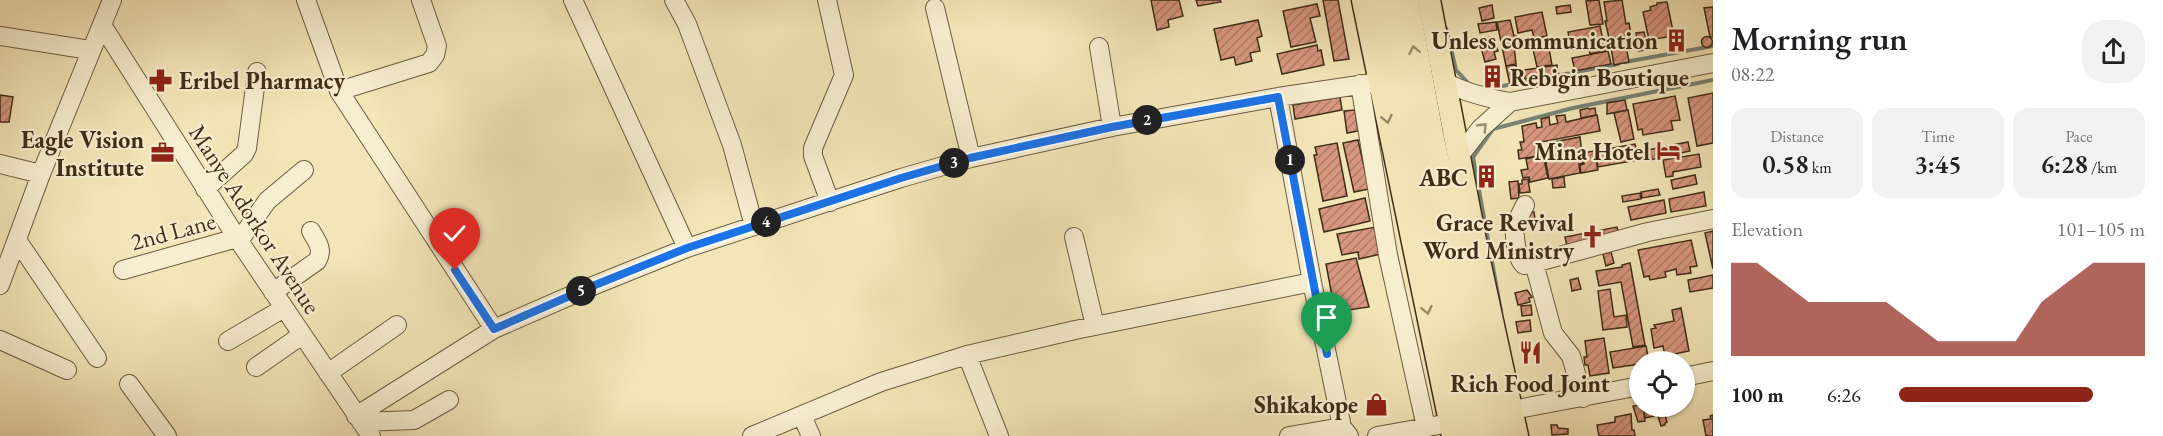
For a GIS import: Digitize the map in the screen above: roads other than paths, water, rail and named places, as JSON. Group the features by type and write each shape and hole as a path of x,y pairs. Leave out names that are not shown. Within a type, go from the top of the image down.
{"highway":[{"path":"1385,0 1473,436"},
{"path":"1405,0 1428,122 1494,436"}],"main road":[{"path":"1363,0 1370,83 1451,430"},
{"path":"1428,0 1478,256 1517,436"}],"street":[{"path":"0,285 41,174 112,0"},
{"path":"306,0 339,91 494,329"},
{"path":"339,91 429,63 435,55 437,46 421,0"},
{"path":"573,0 687,248"},
{"path":"674,0 687,24 732,145 754,226"},
{"path":"827,0 844,75 813,148 813,156 830,202"},
{"path":"935,8 970,158"},
{"name":"Manye Adorkor Avenue","path":"102,25 238,240 363,425"},
{"path":"0,36 90,50"},
{"path":"1100,47 1112,127"},
{"path":"1444,82 1462,91 1510,102 1713,63"},
{"path":"206,189 248,148 257,72"},
{"path":"363,425 494,329 687,248 970,158 1112,127 1370,83 1388,255 1426,427"},
{"path":"1278,97 1312,282 1345,432 1289,436"},
{"path":"1460,155 1480,129 1510,102"},
{"path":"0,164 41,174"},
{"path":"238,240 267,201 303,170"},
{"path":"1525,205 1515,234 1520,262 1524,266 1648,232 1713,219"},
{"path":"273,292 317,261 321,255 321,249 311,231"},
{"path":"1074,237 1095,326"},
{"path":"17,240 97,358"},
{"name":"2nd Lane","path":"123,270 238,240"},
{"path":"1533,263 1553,333 1571,356 1583,398"},
{"path":"752,436 881,382 967,355 1095,326 1312,282"},
{"path":"228,341 284,309"},
{"path":"328,373 397,325"},
{"path":"256,367 302,335"},
{"path":"0,340 67,370"},
{"path":"967,355 999,436"},
{"path":"1695,375 1713,371"},
{"path":"129,384 167,436"},
{"path":"1512,410 1629,388"},
{"path":"363,425 414,420 449,400"},
{"path":"802,416 811,436"},
{"path":"1381,436 1426,427 1451,430"}],"waterway":[{"path":"1446,28 1456,70 1470,85"},
{"path":"1625,62 1713,46"},
{"path":"1487,89 1618,64"},
{"path":"1501,311 1473,157 1493,129 1573,108 1713,80"}],"place":[{"name":"Unless communication","path":"1676,40"},
{"name":"Rebigin Boutique","path":"1492,77"},
{"name":"Eribel Pharmacy","path":"161,80"},
{"name":"Mina Hotel","path":"1668,151"},
{"name":"Eagle Vision Institute","path":"162,153"},
{"name":"ABC","path":"1486,177"},
{"name":"Grace Revival Word Ministry","path":"1592,236"},
{"name":"Rich Food Joint","path":"1530,353"},
{"name":"Shikakope","path":"1376,404"}]}
